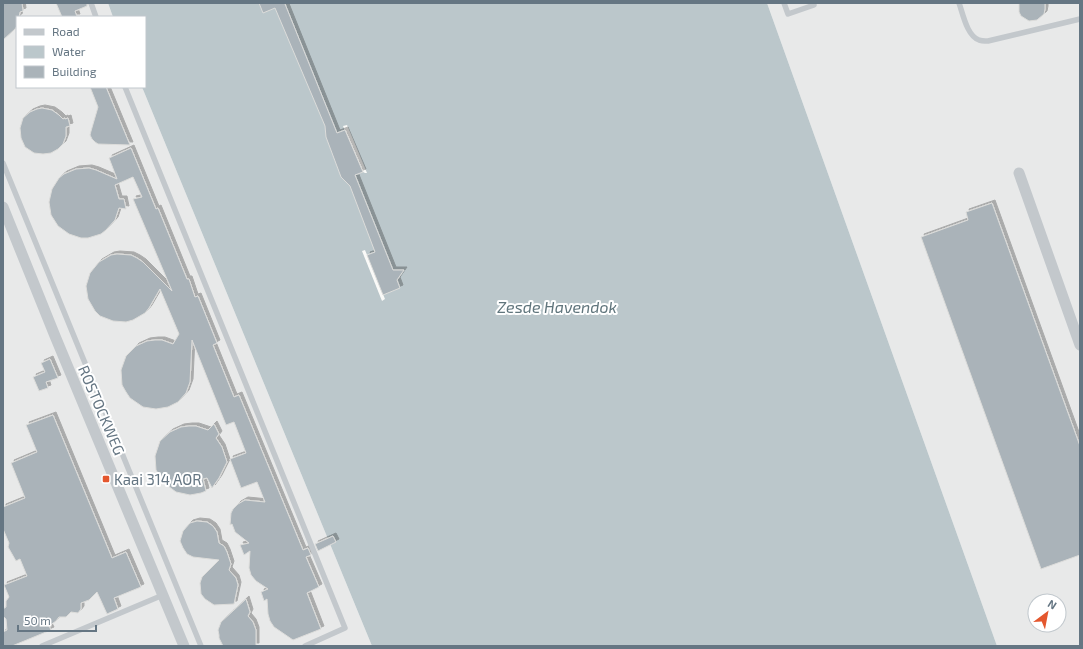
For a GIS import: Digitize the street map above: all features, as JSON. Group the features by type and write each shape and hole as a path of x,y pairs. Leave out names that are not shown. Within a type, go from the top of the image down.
{"street":[{"path":"1019,173 1080,346"},
{"name":"ROSTOCKWEG","path":"3,207 184,646"}],"lane":[{"path":"91,3 96,16"},
{"path":"784,3 788,14 814,3"},
{"path":"959,3 969,30 973,37 980,41 988,41 1080,19"},
{"path":"125,88 346,628 305,646"},
{"path":"3,163 201,646"},
{"path":"42,646 162,595"}],"shaded area":[{"path":"3,3 108,3 113,16 16,16 16,88 142,88 372,646 3,646"},
{"path":"767,3 1080,3 1080,646 997,646"}],"water":[{"name":"Zesde Havendok","path":"108,3 767,3 997,646 372,646 142,88 146,88 146,16 113,16"}],"pier":[{"path":"347,125 367,173 363,172 343,126"},
{"path":"365,250 385,299 382,301 362,251"}],"building":[{"path":"3,3 22,3 23,11 20,12 19,16 16,16 16,28 3,40"},
{"path":"56,3 87,3 87,6 75,11 77,16 62,16"},
{"path":"259,3 287,3 285,4 337,133 345,130 363,172 355,175 393,270 404,270 397,280 400,288 383,295 367,255 375,252 350,186 341,177 326,137 325,126 275,8 263,13"},
{"path":"1019,3 1045,3 1044,14 1037,20 1029,21 1021,16 1019,12"},
{"path":"90,88 106,88 130,145 98,144 92,139 90,135 98,107"},
{"path":"42,108 52,110 63,119 68,118 70,126 66,127 66,136 63,144 51,153 43,154 34,153 25,147 21,138 20,128 23,118 30,112"},
{"path":"131,148 156,209 158,208 187,279 189,279 195,297 198,296 217,343 213,345 234,397 239,395 303,550 308,548 311,555 306,557 319,587 307,593 321,629 293,640 274,627 270,621 267,599 264,601 261,592 268,589 256,581 251,575 249,568 250,551 244,555 240,545 249,543 235,532 232,524 230,525 231,513 238,504 245,500 265,502 257,482 241,488 230,459 246,453 234,422 226,425 192,340 190,382 186,393 178,402 168,407 156,409 143,407 130,398 126,392 122,385 121,370 126,356 136,346 147,341 155,340 162,340 173,344 179,334 160,289 145,313 126,322 113,321 100,316 95,311 88,299 86,286 90,273 99,262 111,255 117,254 131,255 143,262 172,291 133,199 142,197 133,177 115,185 119,199 124,199 126,209 119,208 115,220 101,234 88,238 81,238 69,234 58,226 51,215 49,202 52,189 59,178 76,169 89,168 117,179 109,158"},
{"path":"992,203 1080,446 1080,555 1041,569 921,237 968,220 966,212"},
{"path":"50,359 58,378 46,382 48,388 39,391 33,377 45,372 41,363"},
{"path":"53,415 112,558 126,552 141,587 114,598 118,609 107,614 97,592 89,600 81,603 81,609 78,613 71,612 66,617 59,617 49,626 51,630 12,646 3,646 3,632 7,630 6,619 3,616 3,609 6,607 6,601 9,597 4,585 27,576 20,559 16,561 8,547 9,543 3,529 3,507 25,498 11,463 37,452 26,425"},
{"path":"214,424 219,434 216,438 222,447 227,462 219,478 212,488 207,478 203,479 206,491 201,493 190,495 176,492 164,483 156,470 155,456 160,441 170,432 181,427 196,426 208,430"},
{"path":"197,521 207,522 213,526 217,532 219,543 224,546 227,552 231,564 229,570 236,578 238,585 234,604 214,605 205,599 201,594 200,583 202,577 219,560 193,557 187,554 183,548 180,541 183,531 190,523"},
{"path":"333,536 336,542 318,551 315,544"},
{"path":"246,599 250,612 248,616 253,622 256,630 256,646 223,646 219,638 218,630 221,622"}],"place":[{"name":"Kaai 314 AOR","path":"106,479"}]}
